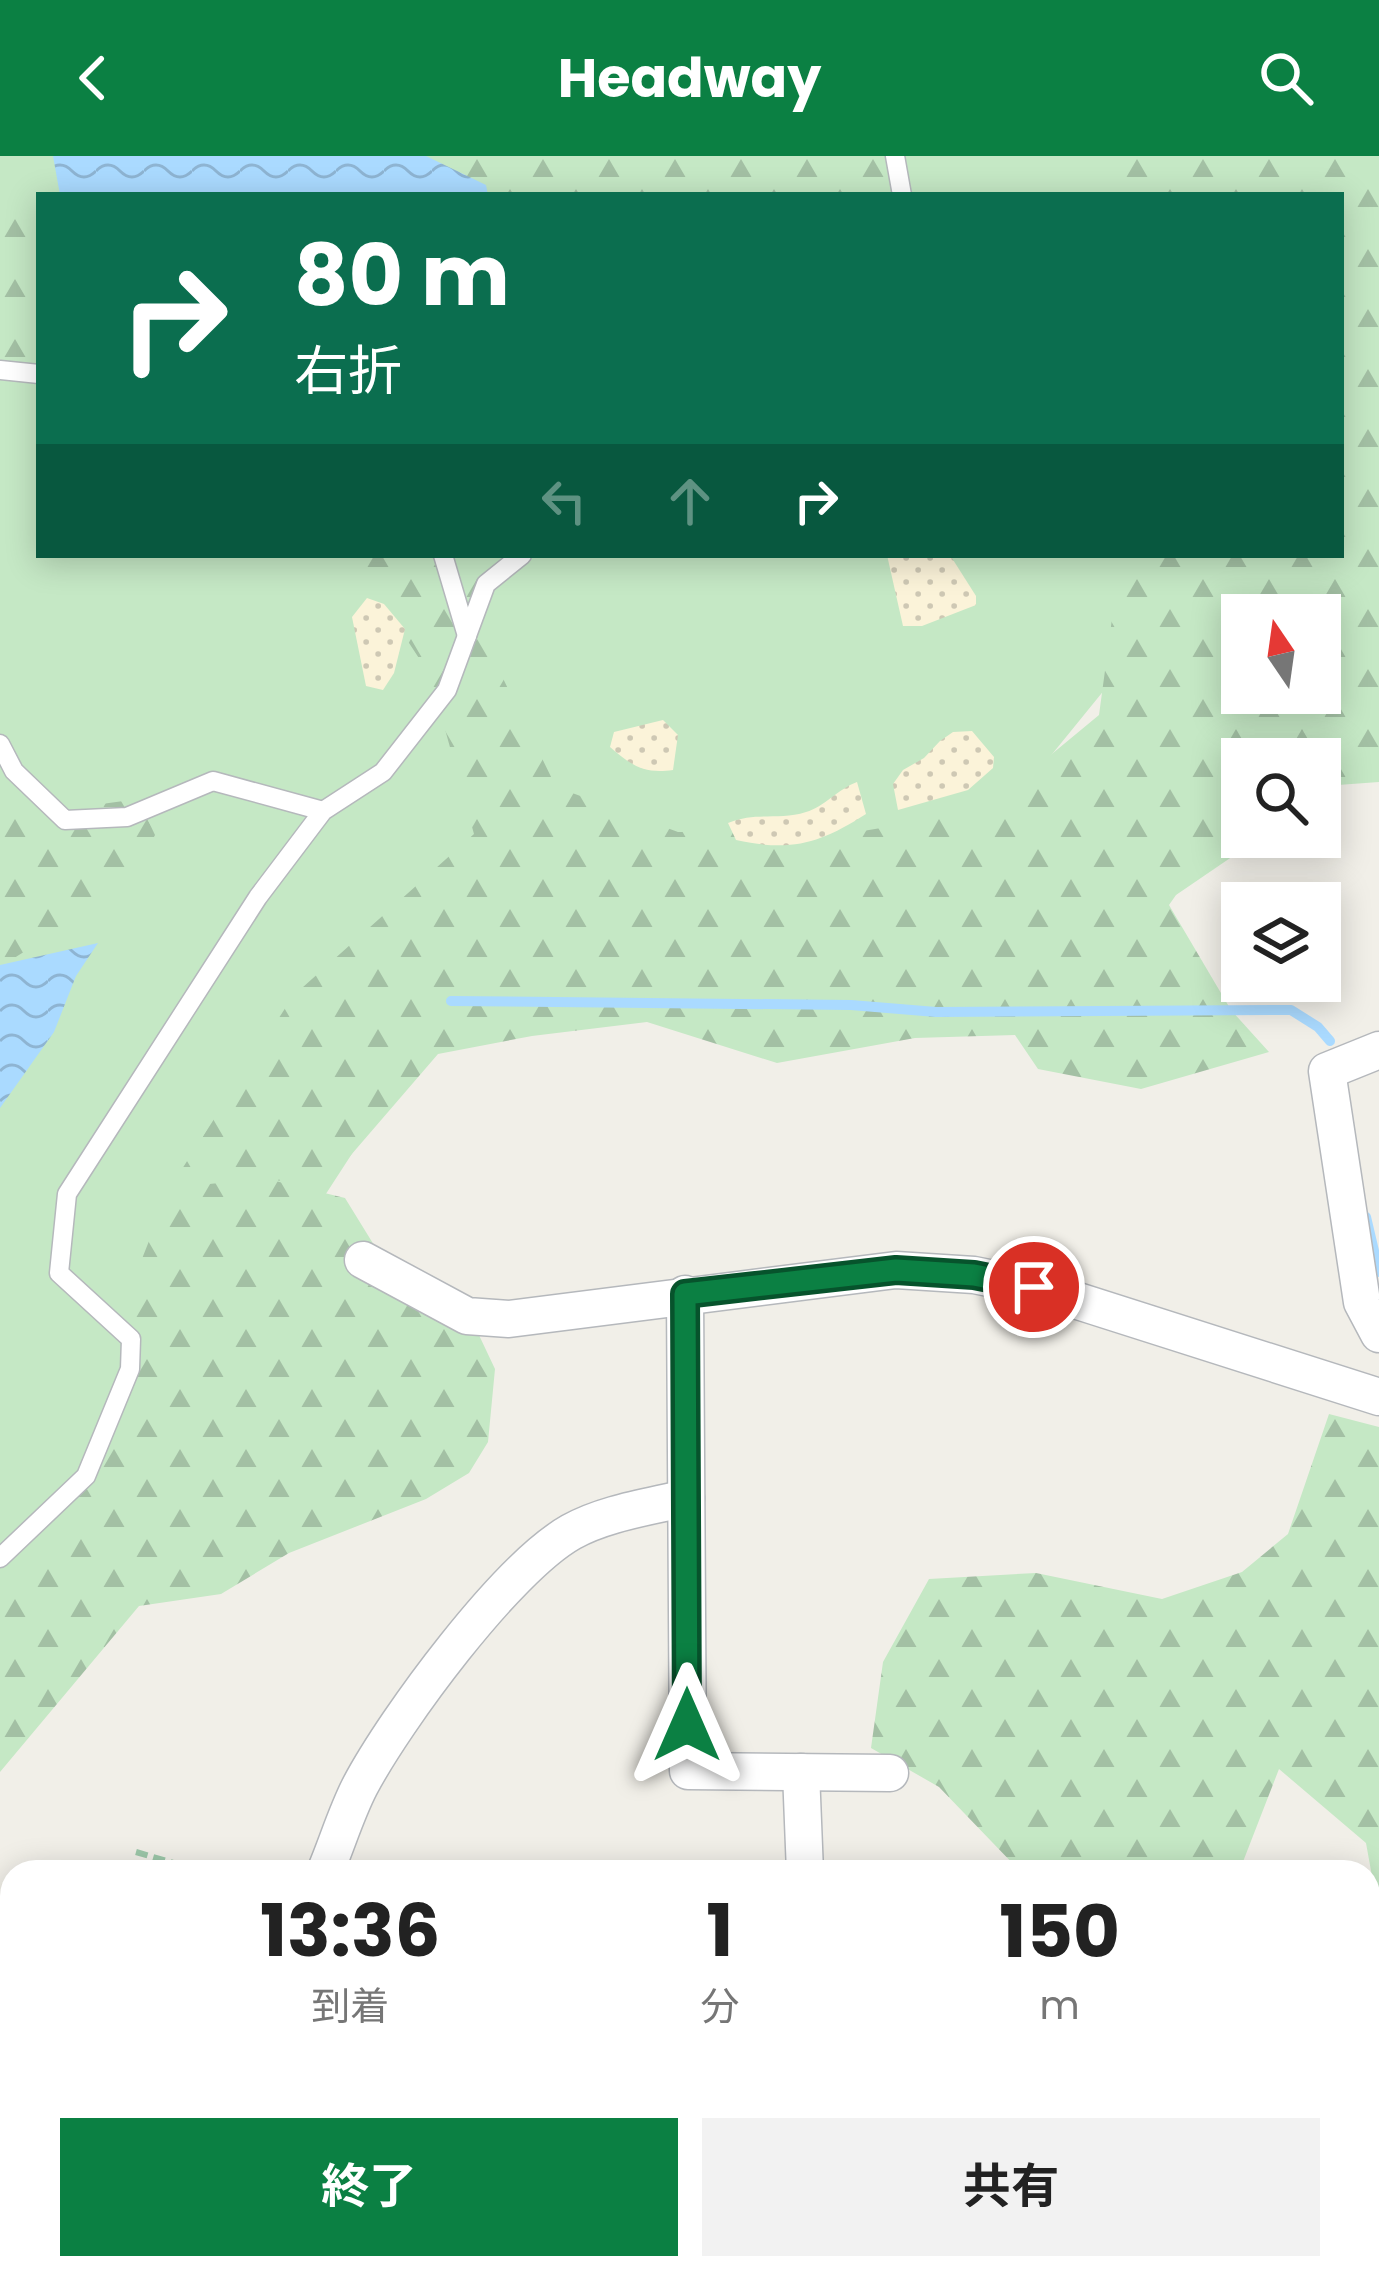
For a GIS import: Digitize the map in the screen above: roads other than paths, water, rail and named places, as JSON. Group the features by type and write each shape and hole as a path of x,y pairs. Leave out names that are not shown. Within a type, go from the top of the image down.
{"street":[{"path":"1379,1050 1327,1072 1362,1302 1379,1334"},
{"path":"363,1261 467,1316 509,1319 896,1270 974,1275 1034,1287 1379,1397"},
{"path":"685,1294 688,1771 890,1774"},
{"path":"331,1860 360,1786 419,1694 524,1567 572,1532 686,1498"},
{"path":"801,1772 805,1860"}],"lane":[{"path":"895,156 901,192"},
{"path":"0,370 36,374"},
{"path":"444,558 466,636"},
{"path":"0,1558 86,1476 130,1369 131,1339 59,1273 67,1194 258,897 323,811 383,772 447,690 486,584 518,558"},
{"path":"0,744 14,771 64,820 127,817 213,781 323,811"}],"water":[{"path":"53,156 426,156 486,185 487,192 59,192"},
{"path":"98,943 76,976 54,1032 0,1108 0,965"}],"waterway":[{"path":"451,1001 851,1005 936,1012 1291,1010 1330,1041"},
{"path":"1366,1217 1379,1272"}]}
